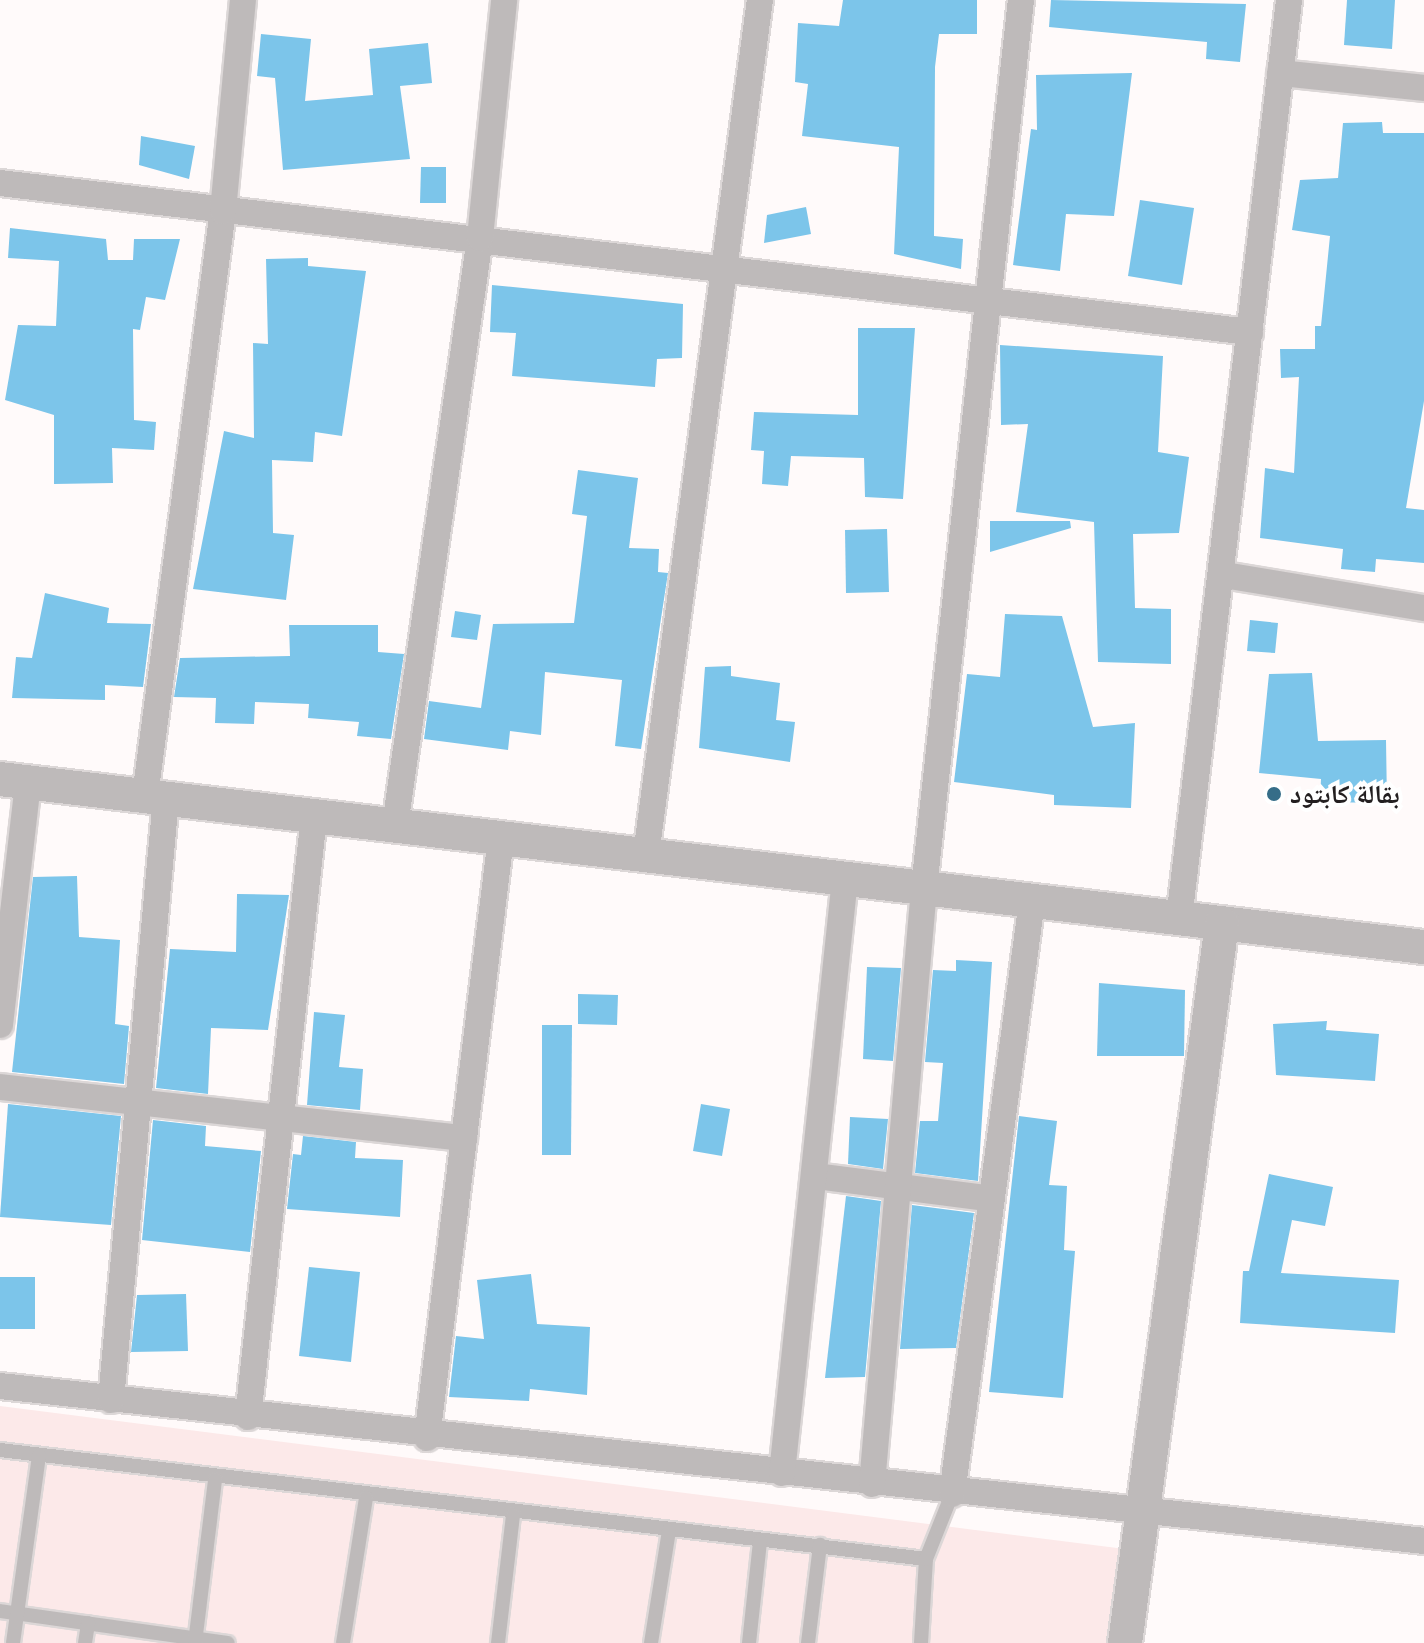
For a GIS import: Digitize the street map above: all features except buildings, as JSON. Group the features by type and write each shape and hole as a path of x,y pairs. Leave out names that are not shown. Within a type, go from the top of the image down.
{"street":[{"path":"111,1400 138,1102 156,797 223,211 243,0"},
{"path":"395,825 480,238 504,0"},
{"path":"646,855 760,0"},
{"path":"872,1484 924,888 1021,0"},
{"path":"1179,919 1224,575 1289,0"},
{"path":"1280,73 1424,88"},
{"path":"0,183 1250,332"},
{"path":"1224,575 1424,608"},
{"path":"0,1025 14,781 1424,947"},
{"path":"248,1417 314,816"},
{"path":"427,1438 501,838"},
{"path":"782,1473 816,1176 845,879"},
{"path":"952,1494 1032,901"},
{"path":"1125,1643 1222,924"},
{"path":"0,1087 464,1138"},
{"path":"816,1176 992,1199"},
{"path":"0,1386 427,1438 782,1473 952,1494 1145,1508 1424,1541"}],"lane":[{"path":"0,1450 366,1498 820,1545 926,1559"},
{"path":"13,1643 39,1456"},
{"path":"195,1640 215,1479"},
{"path":"921,1643 926,1559 952,1494"},
{"path":"343,1643 366,1498"},
{"path":"498,1643 513,1515"},
{"path":"651,1643 669,1530"},
{"path":"749,1643 760,1541"},
{"path":"808,1643 820,1545"},
{"path":"0,1611 228,1643"},
{"path":"85,1643 88,1623"}],"shaded area":[{"path":"0,1406 1133,1550 1120,1643 0,1643"}],"place":[{"name":"بقالة كابتود","path":"1274,794"}]}
